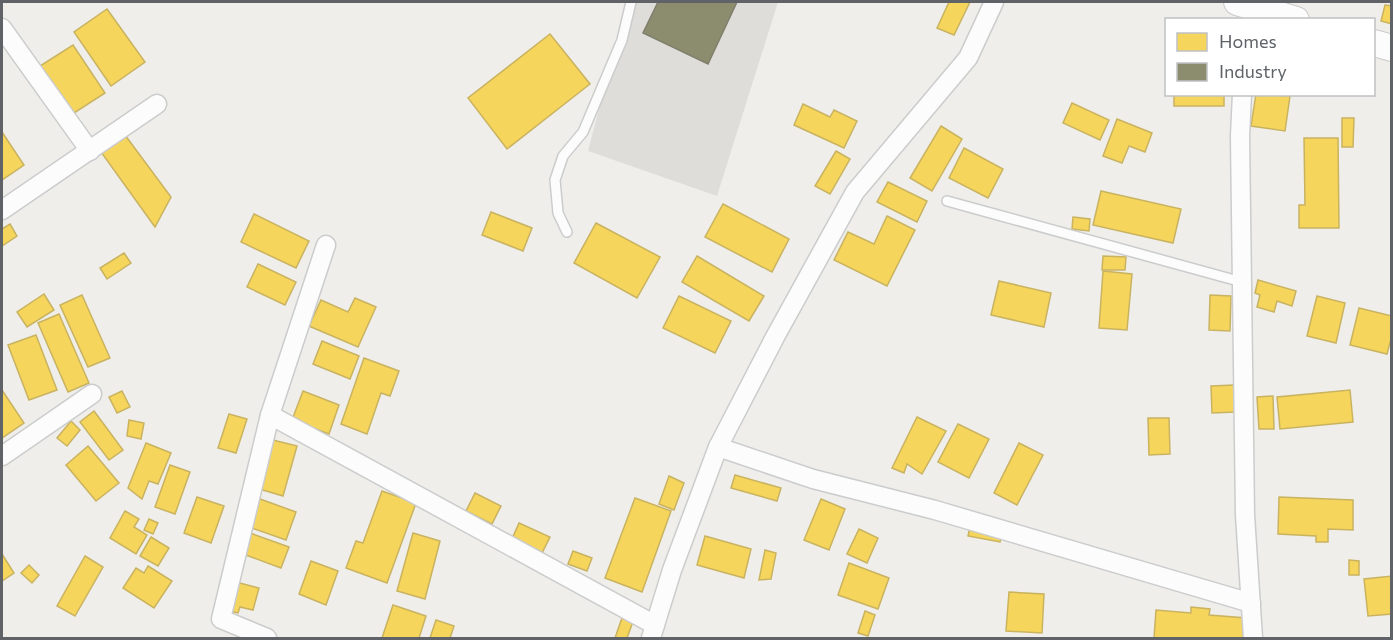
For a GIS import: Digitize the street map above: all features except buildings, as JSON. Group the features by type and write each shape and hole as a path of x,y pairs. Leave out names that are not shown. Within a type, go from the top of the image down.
{"street":[{"path":"270,415 653,632 672,570 718,447 775,337 855,192 968,58 994,2"},
{"path":"1243,9 1286,18"},
{"path":"2,28 90,151"},
{"path":"1375,43 1392,48"},
{"path":"1242,96 1240,136 1245,515 1253,639"},
{"path":"2,210 157,104"},
{"path":"267,639 221,619 270,415 326,245"},
{"path":"2,456 92,394"},
{"path":"718,447 813,479 956,516 1251,603"}],"lane":[{"path":"567,232 558,213 555,180 563,156 583,132 622,40 631,2"},
{"path":"947,201 1242,282"}],"shaded area":[{"path":"627,2 778,2 717,196 588,151"}]}
